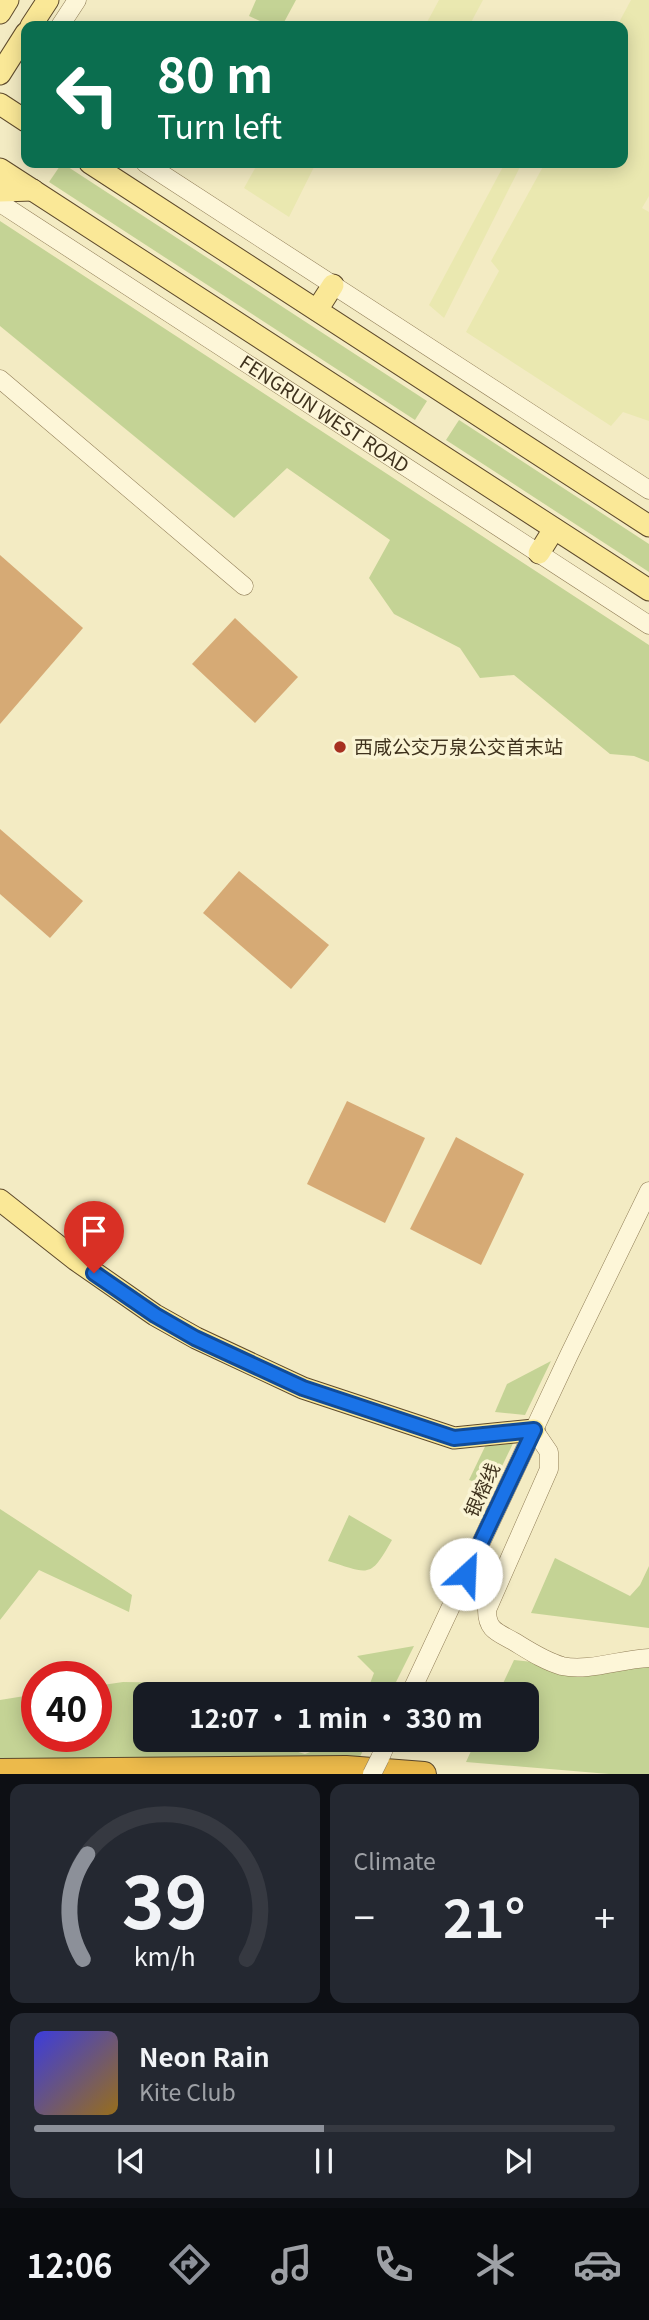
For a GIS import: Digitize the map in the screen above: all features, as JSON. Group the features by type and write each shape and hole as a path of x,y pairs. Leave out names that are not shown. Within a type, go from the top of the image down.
{"highway":[{"path":"0,1771 346,1768 424,1774"}],"main road":[{"path":"0,13 8,0"},
{"path":"34,21 48,0"},
{"path":"0,74 21,41"},
{"path":"0,104 21,118"},
{"path":"98,168 649,526"},
{"name":"FENGRUN WEST ROAD","path":"0,169 649,590"},
{"path":"0,191 33,190"},
{"path":"317,310 333,285"},
{"path":"539,553 554,529"},
{"path":"0,1200 111,1286 195,1338 303,1388 454,1438 534,1430"},
{"path":"0,1218 63,1268 136,1319 210,1362 250,1381 297,1402 451,1450 477,1434"}],"street":[{"path":"63,21 76,0"},
{"path":"153,168 649,490"},
{"name":"FENGRUN WEST ROAD","path":"0,203 649,625"},
{"path":"0,379 244,586"},
{"name":"银榕线","path":"416,1682 649,1191"},
{"path":"534,1430 549,1452 549,1469 487,1610 487,1621 504,1636 545,1660 564,1667 597,1666 618,1660 649,1658"}],"shaded area":[{"path":"439,0 483,0 472,21 428,21"},
{"path":"631,0 649,0 649,196 642,208 649,212 649,421 623,412 611,426 466,332 499,271 491,261 542,168 628,168 628,21 620,21"},
{"path":"255,168 314,168 289,217 244,188"},
{"path":"502,168 519,168 444,318 429,305"}],"green space":[{"path":"256,0 296,0 285,21 260,21 249,16"},
{"path":"59,168 70,168 427,401 415,420 49,182"},
{"path":"0,221 649,645 649,762 634,756 610,754 514,675 480,678 460,648 394,614 369,578 390,540 287,468 234,518 0,326"},
{"path":"459,420 649,544 649,572 446,440"},
{"path":"551,1361 525,1415 495,1412 507,1384"},
{"path":"492,1432 518,1433 492,1487 469,1480"},
{"path":"0,1509 132,1595 129,1612 39,1570 0,1620"},
{"path":"349,1515 392,1540 379,1562 367,1570 353,1569 328,1561"},
{"path":"555,1558 630,1596 640,1585 649,1566 649,1628 531,1613"},
{"path":"414,1646 396,1682 371,1682 374,1673 357,1656"},
{"path":"649,1659 649,1774 609,1774 466,1762 471,1752 539,1752 539,1682 504,1682 514,1660 590,1668"},
{"path":"133,1682 133,1752 362,1752 358,1761 0,1760 0,1700 21,1697 21,1752 112,1752 112,1684"}],"building":[{"path":"0,555 83,628 0,724"},
{"path":"235,618 298,677 255,723 192,664"},
{"path":"0,829 83,901 50,938 0,894"},
{"path":"239,871 329,945 291,989 203,913"},
{"path":"347,1101 425,1138 385,1223 307,1184"},
{"path":"456,1137 524,1174 481,1265 410,1229"}],"place":[{"name":"西咸公交万泉公交首末站","path":"340,747"}],"route":[{"path":"94,1273 155,1315 195,1338 303,1388 454,1438 534,1430 466,1574"}]}
